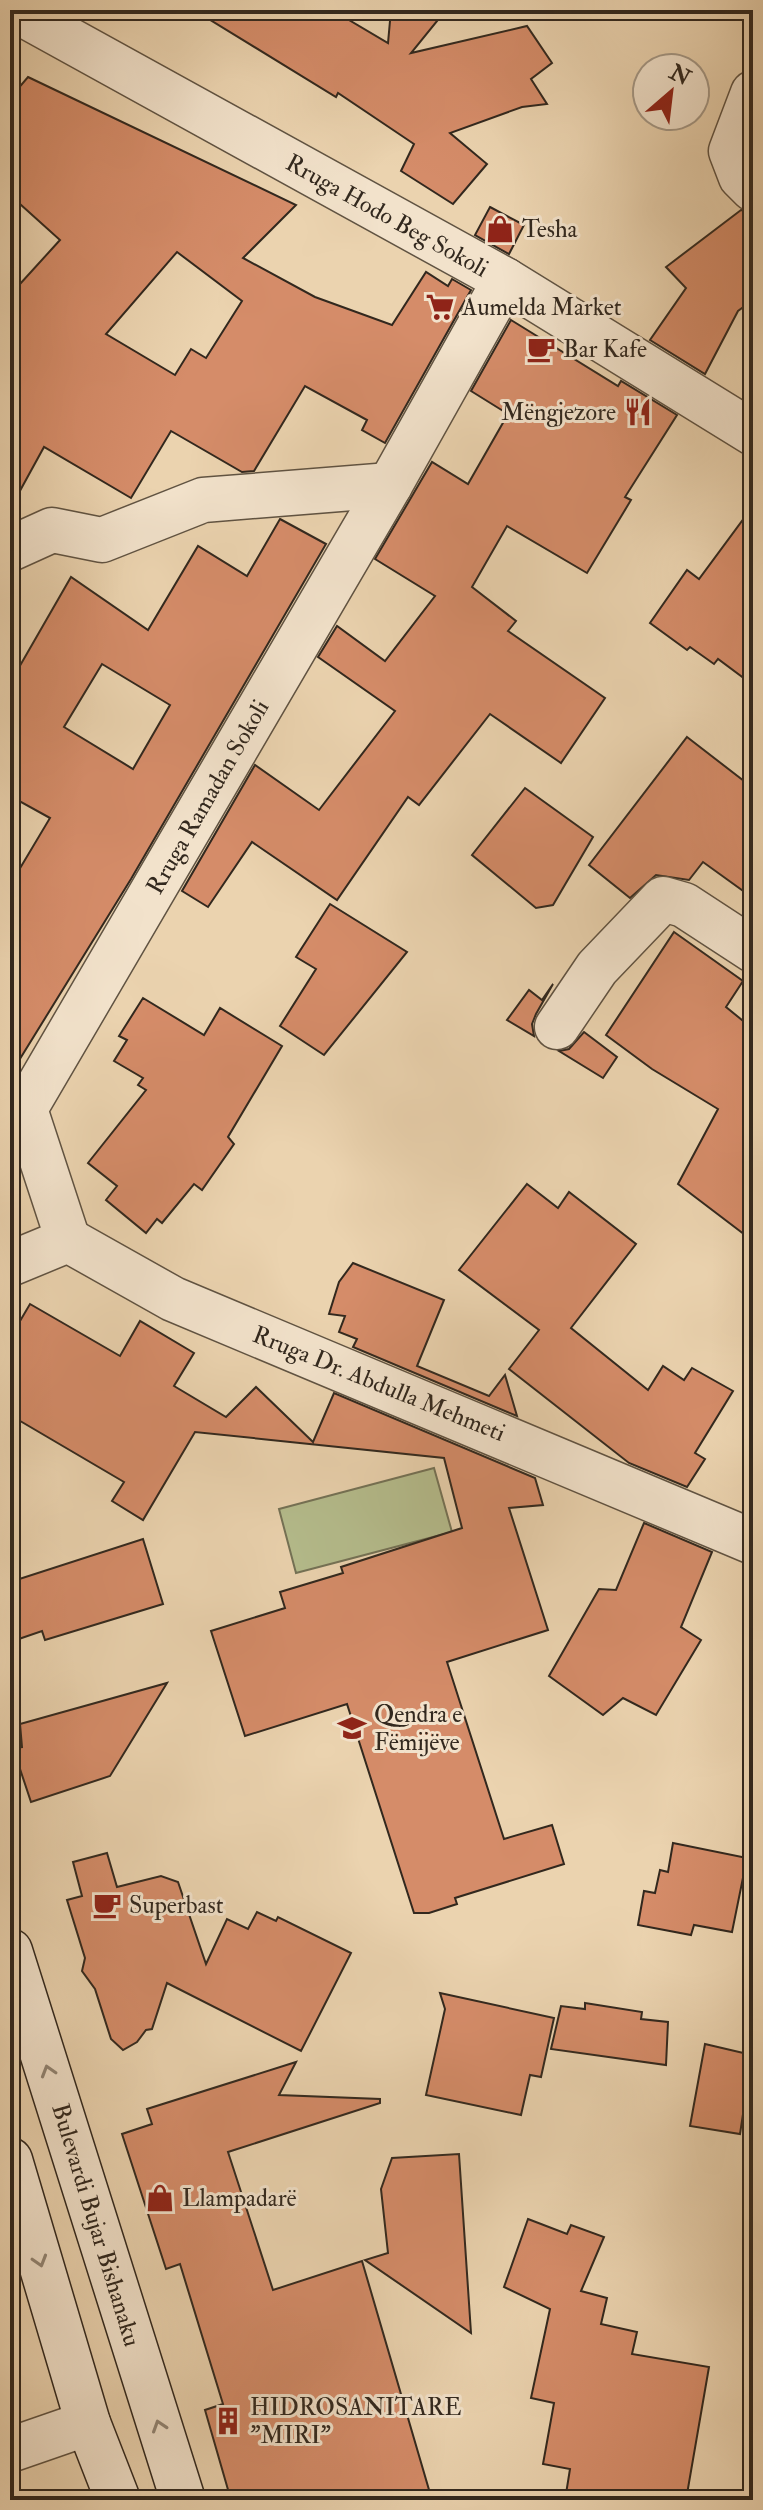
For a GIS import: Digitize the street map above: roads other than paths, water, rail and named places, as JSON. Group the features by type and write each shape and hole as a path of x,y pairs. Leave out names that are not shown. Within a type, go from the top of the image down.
{"street":[{"name":"Rruga Hodo Beg Sokoli","path":"15,10 505,280 753,433"},
{"path":"753,93 731,151 741,177 753,189"},
{"name":"Rruga Ramadan Sokoli","path":"68,1240 17,1110 390,485 505,280"},
{"path":"10,549 52,530 102,540 203,500 390,485"},
{"path":"557,1027 597,968 663,899 684,905 753,950"},
{"path":"10,1264 68,1240"},
{"name":"Rruga Dr. Abdulla Mehmeti","path":"68,1240 173,1299 753,1542"},
{"name":"Bulevardi Bujar Bishanaku","path":"10,1951 183,2500"},
{"path":"10,2160 88,2423 118,2500"},
{"path":"10,2450 88,2423"}],"place":[{"name":"Tesha","path":"500,229"},
{"name":"Aumelda Market","path":"440,307"},
{"name":"Bar Kafe","path":"541,349"},
{"name":"Mëngjezore","path":"638,412"},
{"name":"Qendra e Fëmijëve","path":"352,1728"},
{"name":"Superbast","path":"107,1905"},
{"name":"Llampadarë","path":"160,2198"},
{"name":"HIDROSANITARE \"MIRI\"","path":"228,2421"}]}
